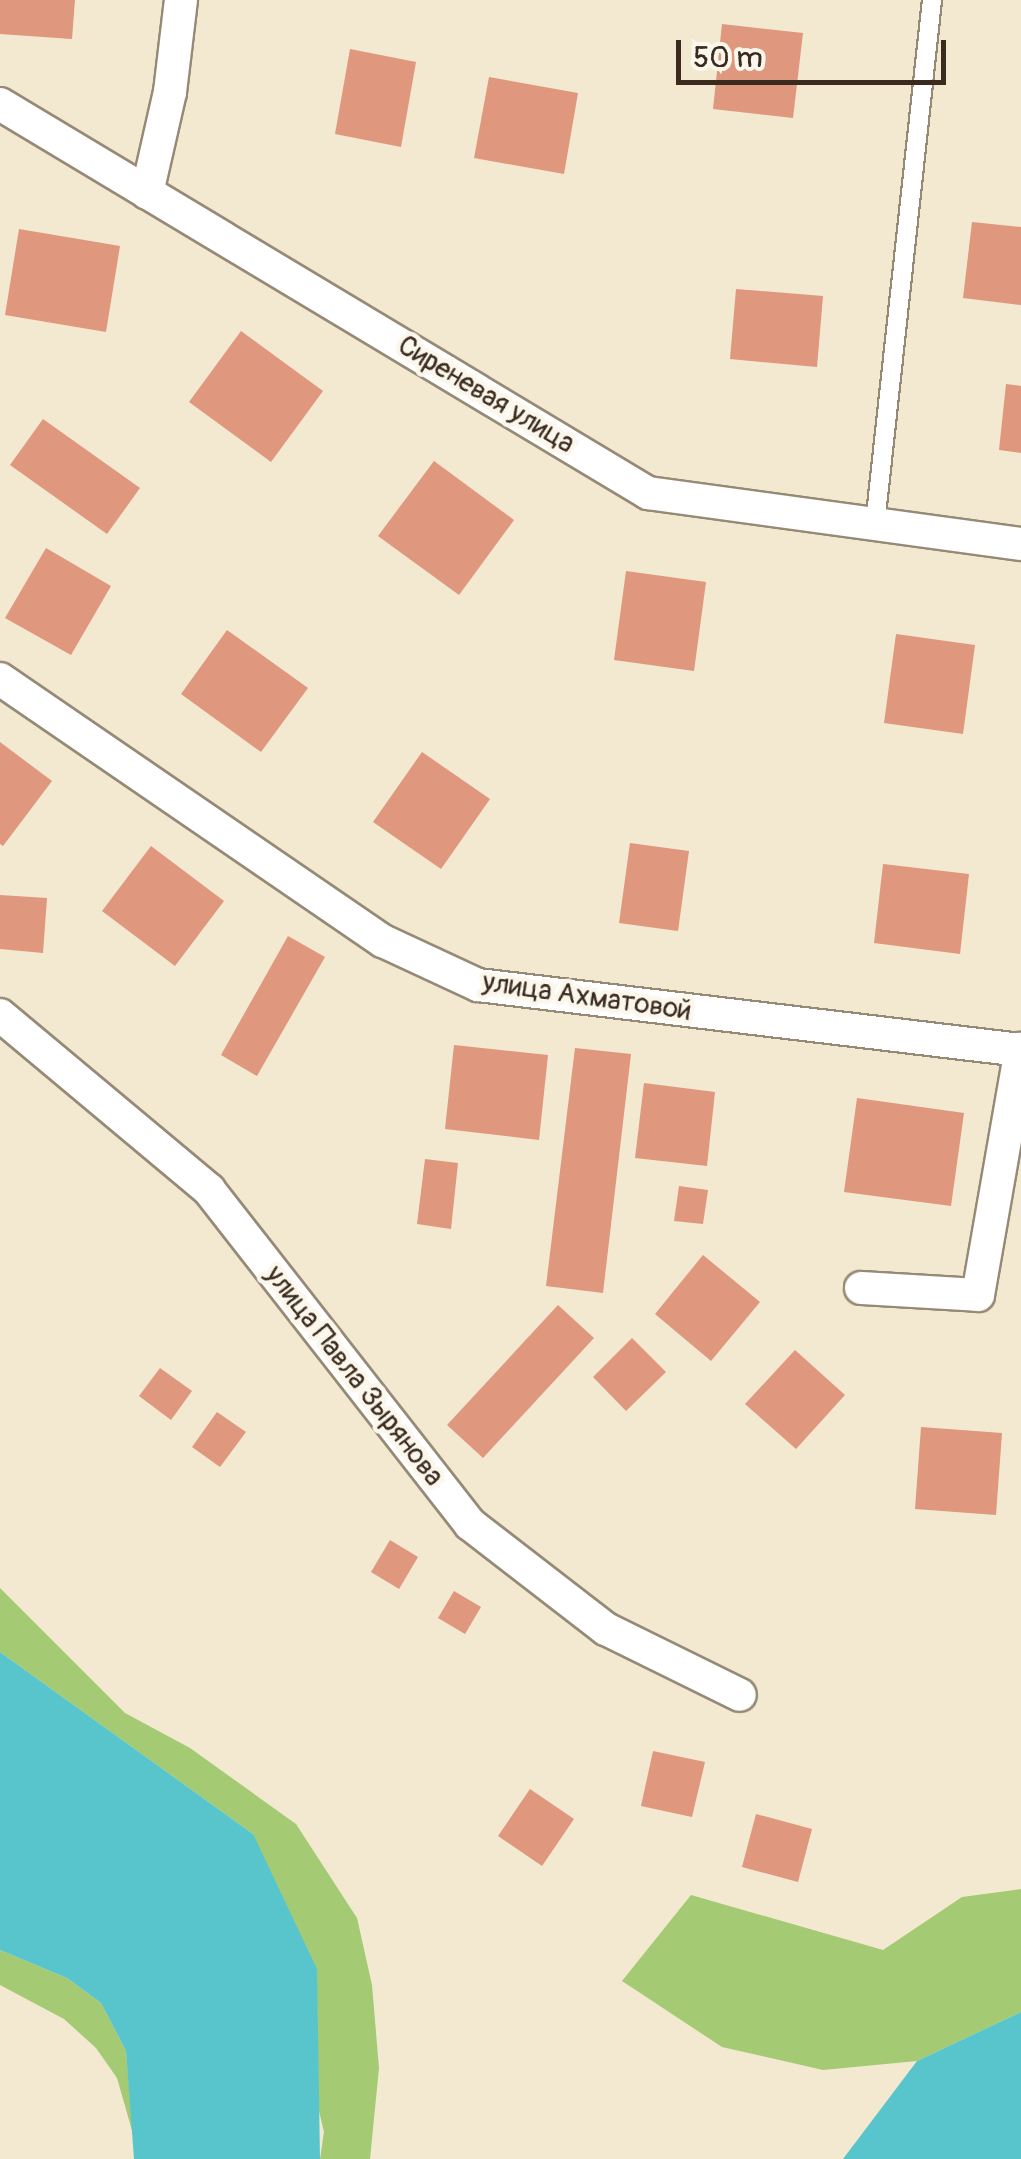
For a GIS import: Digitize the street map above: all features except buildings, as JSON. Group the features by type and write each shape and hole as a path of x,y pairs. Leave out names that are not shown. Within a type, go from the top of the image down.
{"street":[{"path":"147,193 170,92 181,0"},
{"name":"Сиреневая улица","path":"0,104 648,492 1021,544"},
{"name":"улица Ахматовой","path":"0,679 382,941 478,986 1021,1049"},
{"name":"улица Павла Зырянова","path":"0,1015 209,1190 470,1524 606,1629 740,1694"},
{"path":"862,1288 978,1296 1021,1049"}],"lane":[{"path":"875,524 932,0"}],"green space":[{"path":"0,1588 125,1713 190,1748 296,1824 357,1918 372,1985 379,2068 370,2159 320,2159 324,2132 253,1834 0,1652"},
{"path":"1021,1889 1021,2012 917,2061 823,2070 722,2047 622,1981 691,1895 883,1950 962,1897"},
{"path":"0,1950 67,1978 101,2003 126,2051 133,2134 117,2078 96,2048 64,2019 0,1985"}],"water":[{"path":"0,1652 253,1834 317,1969 320,2159 134,2159 126,2051 101,2003 67,1978 0,1950"},
{"path":"1021,2012 1021,2159 843,2159 917,2061"}]}
